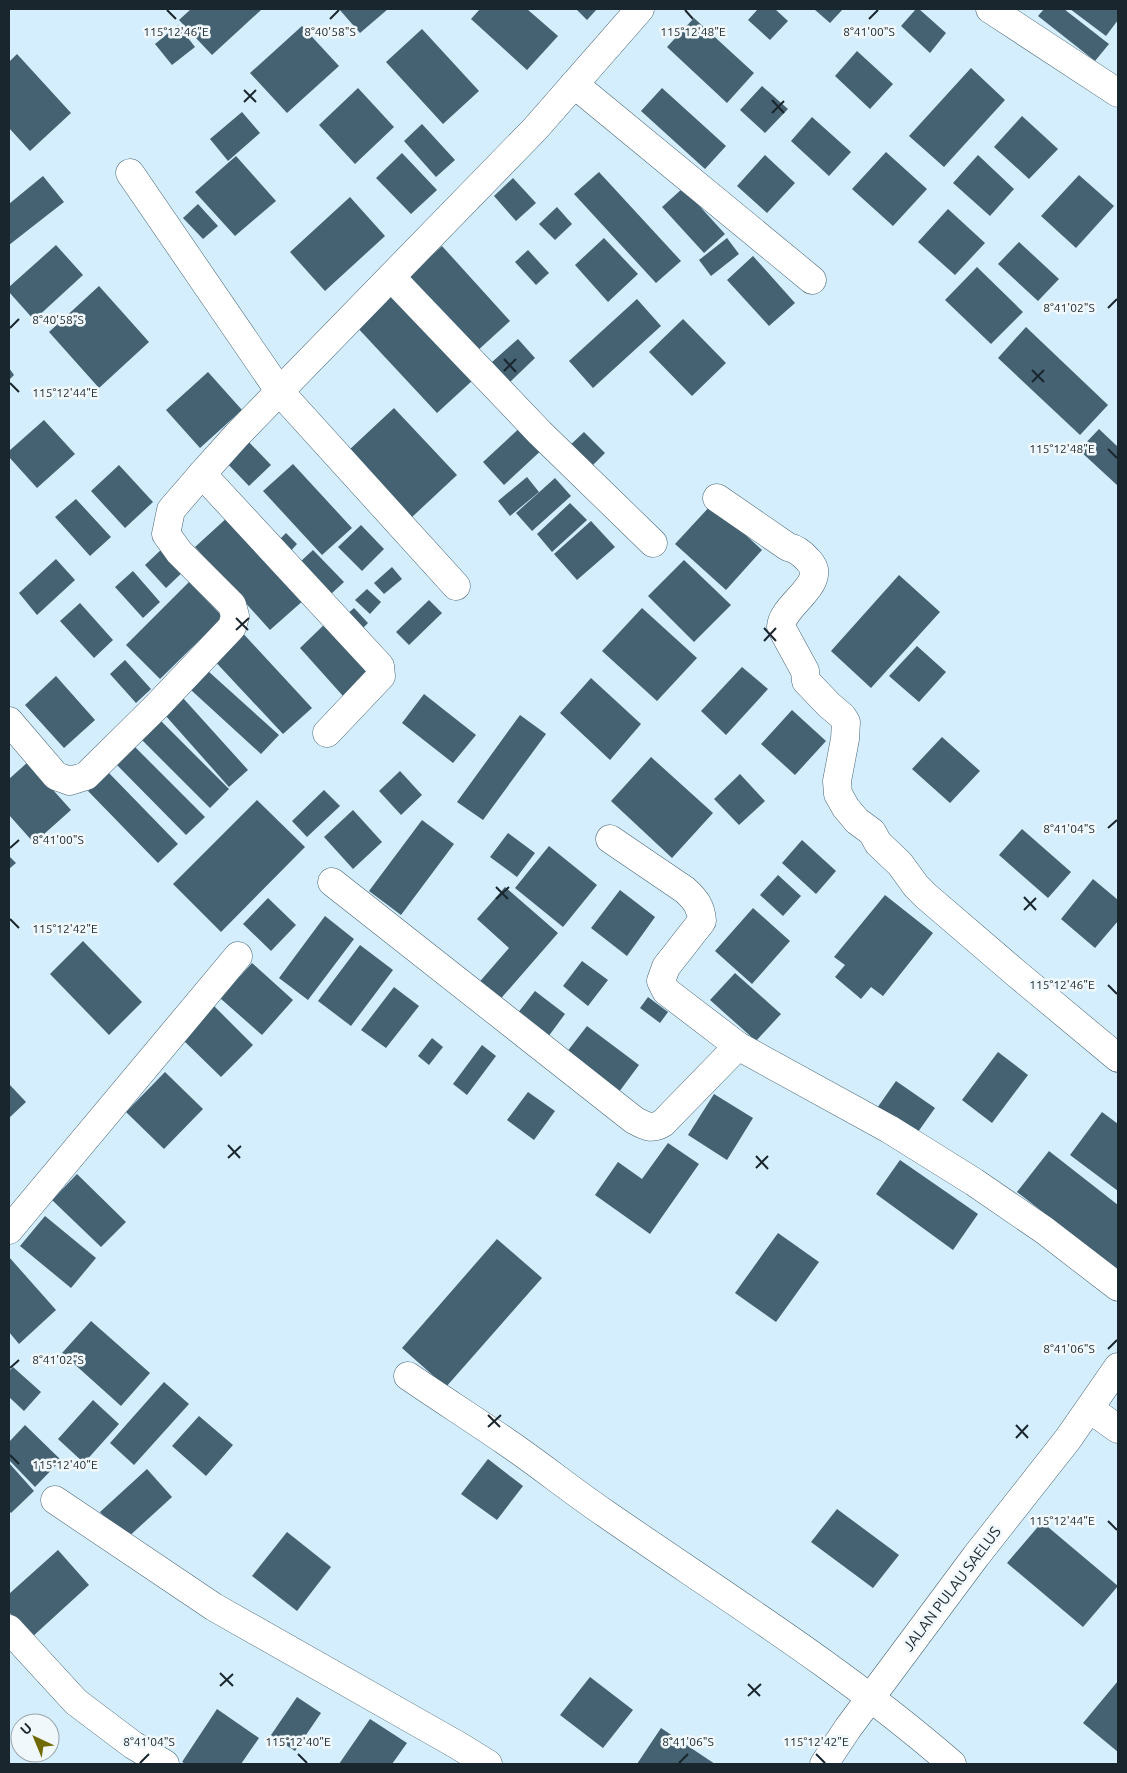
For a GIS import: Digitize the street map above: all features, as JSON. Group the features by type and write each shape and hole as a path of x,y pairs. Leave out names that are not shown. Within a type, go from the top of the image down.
{"street":[{"path":"9,721 56,776 70,781 86,776 157,706 232,626 235,616 232,605 179,552 166,534 172,510 202,474 534,129 640,9"},
{"path":"1000,11 1118,93"},
{"path":"574,84 812,280"},
{"path":"130,173 280,392 456,586"},
{"path":"391,277 540,433 653,543"},
{"path":"202,474 380,666 381,676 327,733"},
{"path":"717,498 788,547 796,549 813,564 812,582 786,614 781,627 805,671 806,681 846,722 845,740 837,781 838,794 846,808 857,822 872,832 878,843 900,864 926,896 1016,974 1118,1058"},
{"path":"610,839 695,899 701,911 702,922 666,967 661,982 666,991 738,1046 844,1103 937,1158 1044,1230 1118,1286"},
{"path":"332,882 626,1114 647,1127 656,1127 663,1123 738,1046"},
{"path":"9,1230 238,956"},
{"name":"JALAN PULAU SAELUS","path":"824,1764 976,1556 1090,1409 1118,1367"},
{"path":"408,1376 506,1441 604,1514 710,1584 871,1698 952,1764"},
{"path":"1090,1409 1118,1429"},
{"path":"55,1500 214,1607 460,1746 488,1764"},
{"path":"9,1630 76,1702 133,1745 165,1764"}],"building":[{"path":"191,9 261,10 212,55 179,20"},
{"path":"339,9 388,9 360,33"},
{"path":"480,9 527,9 558,36 527,70 471,19"},
{"path":"576,9 597,9 587,20"},
{"path":"758,9 775,9 788,21 770,40 748,20"},
{"path":"814,9 843,9 830,23"},
{"path":"916,9 919,9 946,33 930,53 901,26"},
{"path":"1044,9 1064,9 1109,44 1095,61 1038,16"},
{"path":"1070,9 1118,9 1118,20 1106,36"},
{"path":"694,18 754,73 727,103 667,47"},
{"path":"178,25 195,47 172,65 155,44"},
{"path":"302,26 339,66 287,113 250,73"},
{"path":"422,29 479,91 443,124 386,62"},
{"path":"857,51 893,84 870,109 835,76"},
{"path":"17,54 71,113 30,151 9,128 9,62"},
{"path":"971,68 1005,100 944,167 909,136"},
{"path":"762,86 788,109 765,133 740,110"},
{"path":"358,88 394,127 355,164 319,125"},
{"path":"662,88 726,146 705,169 641,111"},
{"path":"242,112 260,133 228,161 210,139"},
{"path":"1022,116 1058,149 1029,179 994,147"},
{"path":"812,117 851,152 829,176 791,141"},
{"path":"422,124 455,160 436,177 404,141"},
{"path":"886,152 927,189 893,226 852,189"},
{"path":"402,153 437,190 411,214 376,178"},
{"path":"765,155 795,183 767,213 737,186"},
{"path":"978,155 1014,189 990,216 953,183"},
{"path":"236,156 276,201 235,236 195,192"},
{"path":"599,172 681,261 656,283 574,194"},
{"path":"1079,175 1114,206 1076,248 1041,216"},
{"path":"43,176 64,202 9,245 9,204"},
{"path":"513,178 536,203 516,221 494,196"},
{"path":"683,188 725,234 704,253 662,207"},
{"path":"350,197 385,236 325,291 290,252"},
{"path":"198,204 218,226 203,239 183,218"},
{"path":"557,207 572,224 555,240 539,224"},
{"path":"948,209 985,243 955,275 918,242"},
{"path":"604,238 638,274 608,302 575,265"},
{"path":"727,238 739,254 711,276 699,260"},
{"path":"1019,242 1059,279 1038,301 998,264"},
{"path":"56,245 83,275 34,320 9,292 9,287"},
{"path":"442,246 510,321 476,352 408,277"},
{"path":"528,250 549,273 536,285 515,262"},
{"path":"753,256 795,303 769,326 727,280"},
{"path":"977,267 1023,312 991,344 945,300"},
{"path":"99,286 149,342 99,388 49,332"},
{"path":"392,291 473,380 437,413 355,325"},
{"path":"637,299 661,326 593,388 569,361"},
{"path":"683,319 726,363 692,396 649,352"},
{"path":"1026,327 1108,405 1080,435 998,358"},
{"path":"518,339 535,358 510,382 492,362"},
{"path":"9,368 14,375 9,380"},
{"path":"208,372 242,410 200,448 166,410"},
{"path":"394,408 457,475 411,518 348,451"},
{"path":"44,420 75,454 37,488 9,457 9,451"},
{"path":"525,423 546,446 504,485 483,462"},
{"path":"1099,429 1118,447 1118,486 1079,450"},
{"path":"584,432 605,453 586,472 565,450"},
{"path":"245,438 271,465 249,486 223,459"},
{"path":"293,464 352,528 322,555 263,491"},
{"path":"119,465 153,502 125,528 91,491"},
{"path":"527,477 539,492 510,516 498,501"},
{"path":"555,478 571,496 532,531 516,513"},
{"path":"76,499 111,537 90,556 55,517"},
{"path":"570,503 587,520 552,552 537,534"},
{"path":"712,504 762,550 726,590 675,544"},
{"path":"229,516 305,599 270,630 195,547"},
{"path":"591,521 615,547 577,580 554,554"},
{"path":"361,525 384,549 362,571 338,547"},
{"path":"286,533 297,544 288,554 277,542"},
{"path":"165,546 186,569 166,588 145,565"},
{"path":"313,550 344,582 331,594 300,562"},
{"path":"56,559 75,580 37,615 19,593"},
{"path":"684,560 731,605 694,642 648,596"},
{"path":"392,567 402,579 384,594 374,583"},
{"path":"133,571 160,602 143,618 115,587"},
{"path":"899,575 940,612 871,688 831,651"},
{"path":"189,582 223,617 160,679 126,645"},
{"path":"367,589 381,602 370,614 355,600"},
{"path":"429,600 442,613 409,645 396,632"},
{"path":"80,603 113,640 94,658 60,621"},
{"path":"354,608 368,623 360,631 345,616"},
{"path":"642,608 697,658 657,701 602,651"},
{"path":"328,621 372,670 343,696 300,648"},
{"path":"239,629 312,708 283,734 210,656"},
{"path":"917,646 946,672 919,702 889,676"},
{"path":"125,660 151,689 136,703 110,674"},
{"path":"742,667 768,689 726,735 701,711"},
{"path":"208,671 279,735 261,754 191,690"},
{"path":"56,676 95,720 64,748 25,705"},
{"path":"591,678 641,724 610,760 560,713"},
{"path":"424,694 476,735 453,763 402,723"},
{"path":"183,698 248,770 229,787 165,715"},
{"path":"792,710 826,741 795,775 761,744"},
{"path":"520,715 546,734 483,820 457,802"},
{"path":"159,719 229,789 210,808 140,738"},
{"path":"942,737 980,771 950,803 912,769"},
{"path":"134,746 205,817 186,835 116,764"},
{"path":"651,757 713,813 672,858 611,801"},
{"path":"28,762 71,810 34,843 9,815 9,779"},
{"path":"400,771 422,795 401,815 379,791"},
{"path":"108,772 178,844 158,863 88,791"},
{"path":"740,774 765,801 739,825 714,799"},
{"path":"324,790 340,806 307,837 292,821"},
{"path":"257,800 305,847 221,932 173,884"},
{"path":"353,810 382,842 353,869 324,837"},
{"path":"422,820 454,844 401,915 369,891"},
{"path":"1022,829 1071,872 1048,898 999,855"},
{"path":"508,833 535,853 517,877 490,857"},
{"path":"802,840 836,871 816,894 782,863"},
{"path":"549,846 597,885 563,927 515,888"},
{"path":"9,856 16,863 9,869"},
{"path":"778,875 801,896 783,916 760,895"},
{"path":"1093,879 1118,900 1118,921 1095,948 1061,919"},
{"path":"505,887 558,933 497,1003 476,986 509,948 477,919"},
{"path":"620,890 655,917 627,956 591,928"},
{"path":"885,895 933,933 883,996 871,987 861,999 835,977 845,965 834,957"},
{"path":"268,898 296,925 271,951 243,924"},
{"path":"753,908 790,941 752,984 715,951"},
{"path":"325,916 354,939 308,1000 279,978"},
{"path":"83,941 142,1002 109,1035 50,974"},
{"path":"360,945 393,970 351,1026 318,1001"},
{"path":"582,961 608,980 588,1006 563,986"},
{"path":"252,963 293,1000 262,1035 220,998"},
{"path":"735,973 781,1014 756,1041 710,1000"},
{"path":"394,987 419,1006 386,1048 361,1030"},
{"path":"535,991 565,1014 548,1037 517,1014"},
{"path":"648,997 668,1012 660,1023 640,1008"},
{"path":"213,1005 253,1045 221,1077 181,1038"},
{"path":"587,1026 639,1065 616,1096 563,1057"},
{"path":"432,1038 443,1047 429,1065 418,1056"},
{"path":"482,1045 496,1056 467,1095 453,1084"},
{"path":"998,1052 1028,1075 992,1123 962,1100"},
{"path":"165,1072 203,1109 164,1149 126,1112"},
{"path":"896,1081 935,1108 913,1139 875,1111"},
{"path":"9,1084 26,1102 9,1118"},
{"path":"528,1092 555,1111 534,1140 507,1120"},
{"path":"714,1094 753,1118 727,1160 688,1135"},
{"path":"1102,1112 1118,1124 1118,1191 1070,1155"},
{"path":"668,1143 699,1164 650,1234 595,1195 618,1162 642,1179"},
{"path":"1049,1151 1118,1205 1118,1270 1017,1192"},
{"path":"900,1160 978,1214 953,1250 876,1194"},
{"path":"77,1174 126,1222 101,1247 52,1200"},
{"path":"45,1216 96,1258 71,1288 20,1246"},
{"path":"778,1233 819,1262 776,1322 735,1293"},
{"path":"497,1239 542,1278 446,1387 402,1348"},
{"path":"9,1257 56,1310 19,1344 9,1332"},
{"path":"91,1321 150,1373 121,1406 62,1353"},
{"path":"13,1367 41,1392 24,1411 9,1397 9,1371"},
{"path":"164,1382 189,1404 134,1465 110,1443"},
{"path":"93,1400 119,1424 84,1463 58,1439"},
{"path":"199,1416 233,1445 206,1476 172,1446"},
{"path":"25,1425 61,1460 35,1487 9,1460 9,1442"},
{"path":"488,1459 523,1486 497,1520 461,1494"},
{"path":"9,1463 34,1491 11,1513 9,1511"},
{"path":"147,1469 172,1497 125,1540 100,1512"},
{"path":"837,1509 899,1555 873,1588 811,1542"},
{"path":"1042,1522 1118,1586 1083,1627 1007,1563"},
{"path":"287,1532 331,1567 297,1611 252,1576"},
{"path":"58,1550 89,1585 31,1638 9,1612 9,1594"},
{"path":"590,1677 633,1710 603,1748 560,1715"},
{"path":"1118,1681 1118,1752 1083,1723"},
{"path":"297,1697 321,1713 295,1751 271,1735"},
{"path":"217,1709 259,1738 241,1764 186,1764 182,1762"},
{"path":"370,1719 407,1743 392,1764 339,1764"},
{"path":"661,1728 715,1764 637,1764"}]}
